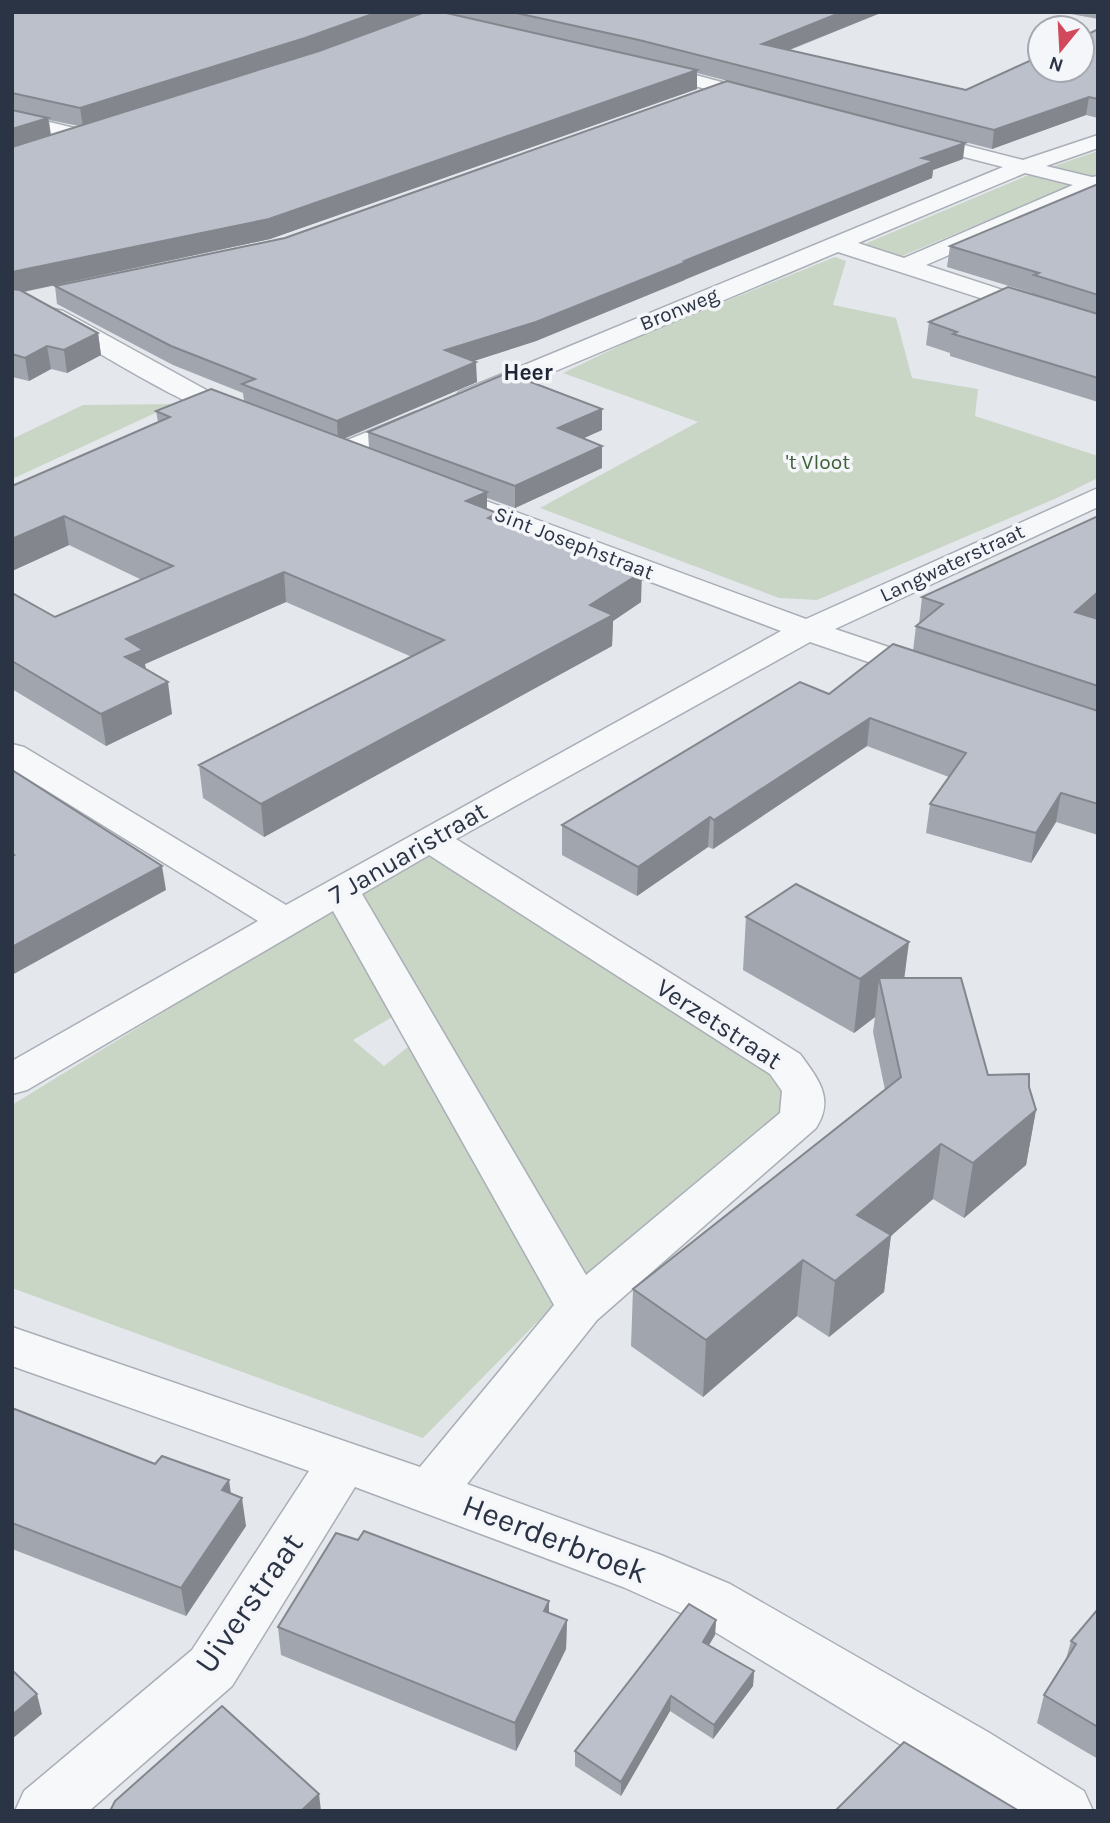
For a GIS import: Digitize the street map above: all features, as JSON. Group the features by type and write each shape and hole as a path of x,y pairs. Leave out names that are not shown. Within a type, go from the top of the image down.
{"street":[{"path":"626,62 779,103"},
{"path":"686,102 725,88"},
{"path":"12,118 90,134 48,148"},
{"path":"1091,142 1086,135 1098,127"},
{"path":"901,135 1095,183"},
{"name":"Bronweg","path":"376,469 325,449 441,410 600,341 1022,167 1091,142"},
{"path":"905,266 1095,183"},
{"path":"837,244 1098,329"},
{"path":"42,298 198,408 274,429"},
{"name":"Sint Josephstraat","path":"427,488 807,630 953,680"},
{"name":"Langwaterstraat","path":"807,630 1098,496"},
{"name":"7 Januaristraat","path":"12,1080 430,839 807,630"},
{"path":"12,754 288,923"},
{"name":"Verzetstraat","path":"430,839 785,1065 803,1090 801,1118 580,1307 430,1492"},
{"path":"341,891 580,1307"},
{"name":"Heerderbroek","path":"12,1346 573,1544 711,1601 967,1751 1063,1811"},
{"name":"Uiverstraat","path":"45,1811 212,1668 342,1463"}],"green space":[{"path":"1098,151 1098,174 895,259 866,247 867,243 1031,174"},
{"name":"'t Vloot","path":"835,257 846,261 833,305 896,318 912,378 978,389 975,416 1098,456 1098,478 817,600 779,598 540,508 698,422 563,373 640,336"},
{"path":"175,404 12,479 12,439 83,405"},
{"path":"427,851 771,1069 784,1088 783,1111 584,1279 355,895"},
{"path":"331,909 394,1016 353,1040 384,1066 413,1043 553,1306 423,1438 12,1288 12,1105"}],"building":[{"path":"12,12 378,12 305,38 80,108 12,93"},
{"path":"425,12 442,12 697,70 269,219 12,272 12,147 319,51"},
{"path":"512,12 842,12 762,44 966,90 1026,62 1026,84 1096,84 1098,29 1098,99 1089,97 994,130 639,40"},
{"path":"727,81 965,143 922,158 934,161 536,322 445,350 476,362 337,421 242,384 255,379 171,346 55,286 285,238"},
{"path":"12,110 48,118 12,129"},
{"path":"1098,184 1098,295 1034,275 1039,273 950,246"},
{"path":"1008,287 1098,314 1098,378 953,334 957,332 929,322"},
{"path":"12,289 20,290 98,333 64,350 47,346 25,358 12,354"},
{"path":"507,373 602,409 558,428 602,446 515,486 368,432"},
{"path":"211,389 487,492 466,501 497,513 488,518 642,572 590,605 613,615 261,804 199,765 444,640 284,572 126,639 143,650 125,657 168,682 101,714 12,661 12,593 55,617 173,566 64,516 12,539 12,486 170,417 156,411"},
{"path":"1098,516 1098,592 1075,612 1098,619 1098,686 916,626 943,604 922,597"},
{"path":"893,644 1098,711 1098,804 1061,793 1036,833 930,804 966,753 870,718 714,820 710,817 638,867 562,825 800,682 829,694"},
{"path":"12,770 162,866 12,947"},
{"path":"796,884 909,942 860,979 746,917"},
{"path":"879,978 961,978 988,1075 1029,1074 1029,1087 1036,1110 973,1163 941,1144 857,1215 891,1235 835,1281 803,1260 706,1340 633,1289 901,1077"},
{"path":"12,1408 155,1464 162,1456 229,1480 222,1490 242,1498 181,1588 12,1523"},
{"path":"364,1531 549,1601 544,1611 567,1620 515,1723 278,1627 336,1533 358,1540"},
{"path":"689,1604 716,1620 703,1642 754,1671 714,1725 671,1696 621,1782 575,1751"},
{"path":"1098,1609 1098,1727 1044,1695 1076,1644 1071,1641"},
{"path":"12,1670 37,1694 12,1715"},
{"path":"222,1706 319,1794 301,1811 110,1811 115,1801"},
{"path":"904,1742 1019,1811 835,1811"}],"district":[{"name":"Heer","path":"528,372"}]}
